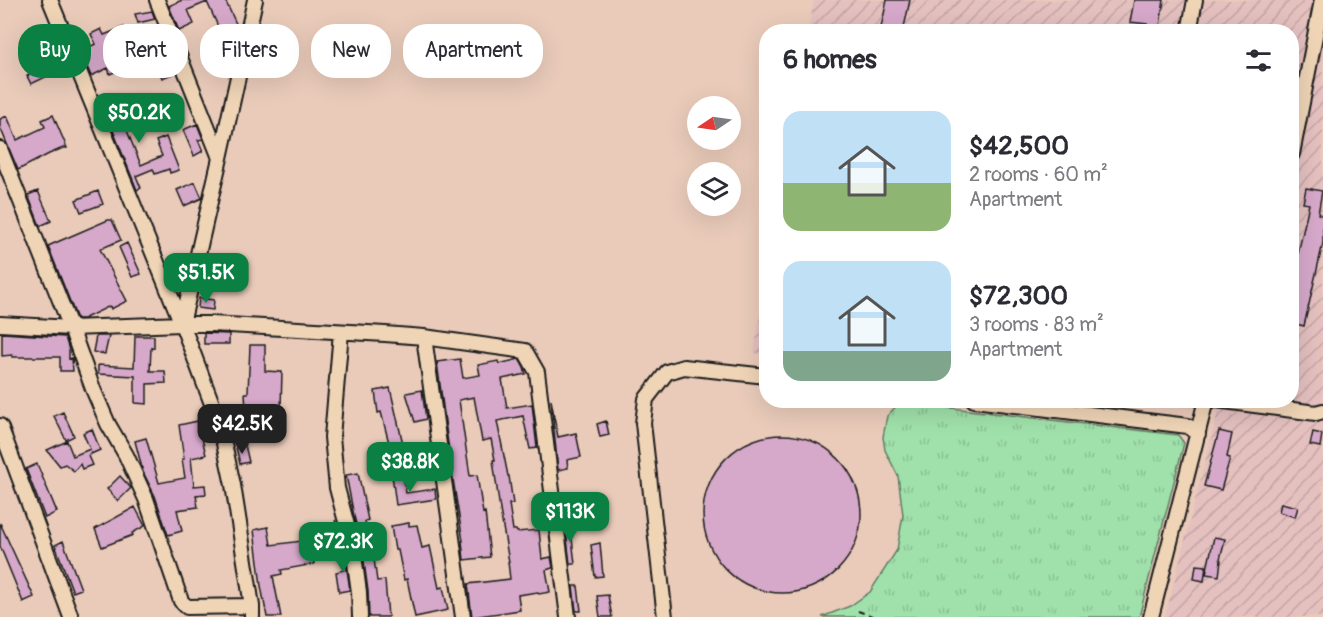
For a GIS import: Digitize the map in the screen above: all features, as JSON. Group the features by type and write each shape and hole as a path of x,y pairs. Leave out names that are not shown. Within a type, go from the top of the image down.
{"street":[{"path":"0,149 93,389 146,500 181,601 187,607 252,611 233,485 220,425 182,324 51,0"},
{"path":"157,0 220,158"},
{"path":"182,324 255,0"},
{"path":"1190,24 1195,0"},
{"path":"1299,118 1322,0"},
{"path":"0,324 71,328 212,324 424,337 525,351 537,372 568,617"},
{"path":"341,332 332,437 337,488 353,548 360,617"},
{"path":"424,337 463,617"},
{"path":"665,617 643,423 646,399 668,372 684,367 759,375"},
{"path":"1040,408 1188,426 1197,434"},
{"path":"1151,617 1204,408"},
{"path":"1278,408 1316,413 1323,411"},
{"path":"0,426 71,617"}],"path":[{"path":"858,611 875,617"}],"shaded area":[{"path":"814,0 1323,0 1323,617 1165,617 1218,411 1193,408 1299,408 1299,24 810,24"},
{"path":"759,323 759,353 754,353"}],"green space":[{"path":"894,408 951,408 1178,435 1184,443 1139,617 822,617 850,606 870,592 897,550 903,515 898,476 885,450 883,437 887,416"}],"building":[{"path":"182,0 225,0 236,24 217,24 207,2 188,10 194,24 188,27 188,24 176,24 169,6"},
{"path":"887,0 910,0 905,24 882,24"},
{"path":"1134,0 1164,0 1160,24 1130,22"},
{"path":"152,11 155,19 138,23 135,14"},
{"path":"101,29 103,33 103,70 91,76 91,46 96,44 91,34"},
{"path":"28,78 44,78 31,84"},
{"path":"115,103 121,117 143,106 149,116 126,128 141,165 162,156 156,141 166,137 179,170 170,173 169,169 155,174 153,169 136,176 141,188 137,190 104,108"},
{"path":"53,115 67,148 49,154 18,170 0,127 0,119 7,116 17,140 45,127 42,120"},
{"path":"197,124 203,139 198,140 203,151 194,156 183,130"},
{"path":"195,182 202,198 184,206 177,190"},
{"path":"1306,188 1322,191 1318,214 1323,215 1323,243 1304,326 1299,325 1299,249 1309,204 1303,203"},
{"path":"38,191 51,221 40,226 28,195"},
{"path":"98,191 103,204 81,212 76,200"},
{"path":"112,220 121,240 100,249 127,301 111,309 110,306 83,319 77,319 48,246"},
{"path":"127,243 141,274 132,277 119,247"},
{"path":"199,298 214,300 213,310 198,308"},
{"path":"2,333 65,337 69,359 72,358 73,371 60,371 60,357 2,356"},
{"path":"204,333 229,334 229,344 204,344"},
{"path":"96,336 109,336 105,354 93,352"},
{"path":"135,336 154,336 150,371 165,371 166,383 147,384 147,404 135,403 135,376 98,374 98,365 134,367"},
{"path":"250,345 265,345 265,371 282,372 281,408 246,410 245,393 248,393"},
{"path":"460,359 463,378 480,375 478,365 498,361 499,364 519,359 524,368 526,374 502,379 507,408 532,404 537,448 530,449 523,416 497,421 509,476 513,504 509,504 513,530 517,532 539,530 542,559 551,557 553,567 546,570 550,592 518,595 520,610 472,617 468,584 510,579 491,439 482,441 474,397 459,400 470,476 477,475 483,513 485,512 490,557 464,560 437,362"},
{"path":"390,388 403,444 390,447 381,412 378,413 375,391"},
{"path":"422,390 426,419 415,422 406,393"},
{"path":"551,400 558,437 576,433 581,457 567,460 568,468 558,470"},
{"path":"63,412 74,436 66,440 54,416"},
{"path":"198,421 206,455 191,458 194,486 205,485 206,494 196,495 198,507 177,510 182,531 168,535 155,496 143,472 135,441 146,438 159,483 185,478 179,425"},
{"path":"606,421 609,435 600,437 597,424"},
{"path":"92,429 100,450 91,454 91,452 88,456 92,465 82,469 80,464 74,471 65,464 60,466 47,450 67,441 73,456 90,449 83,433"},
{"path":"1219,431 1232,434 1227,457 1230,458 1221,490 1204,486"},
{"path":"1313,432 1322,434 1320,447 1310,445"},
{"path":"782,435 797,436 812,441 826,448 838,458 848,470 855,484 860,499 860,529 855,544 848,558 838,570 826,580 812,587 797,592 782,593 767,592 752,587 738,580 726,570 716,558 709,544 704,529 703,514 704,499 709,484 716,470 726,458 738,448 752,441 767,436"},
{"path":"430,444 433,468 428,469 425,445"},
{"path":"245,445 249,462 240,464 236,447"},
{"path":"37,464 57,512 45,518 26,469"},
{"path":"358,473 377,581 385,580 388,617 369,617 362,547 346,475"},
{"path":"403,474 406,493 435,489 436,499 396,505 392,475"},
{"path":"120,476 131,488 118,501 107,489"},
{"path":"1281,503 1298,507 1295,517 1279,512"},
{"path":"135,507 145,526 132,533 133,535 102,547 95,529"},
{"path":"335,520 344,550 350,590 339,592 336,572 344,570 339,543 341,542"},
{"path":"570,521 575,564 570,564 565,522"},
{"path":"0,523 34,597 23,602 0,546"},
{"path":"409,523 409,526 417,525 422,548 430,546 439,588 443,587 448,610 415,617 407,579 404,580 398,550 395,550 391,526"},
{"path":"268,527 271,545 310,540 314,564 281,570 282,574 273,576 281,617 267,617 261,586 254,530"},
{"path":"1214,537 1225,539 1219,576 1206,574"},
{"path":"63,541 81,589 73,592 55,545"},
{"path":"600,543 603,576 595,577 591,545"},
{"path":"1196,565 1206,566 1204,581 1194,579"},
{"path":"573,586 578,586 581,611 576,611"},
{"path":"608,595 612,617 600,617 597,596"}]}
